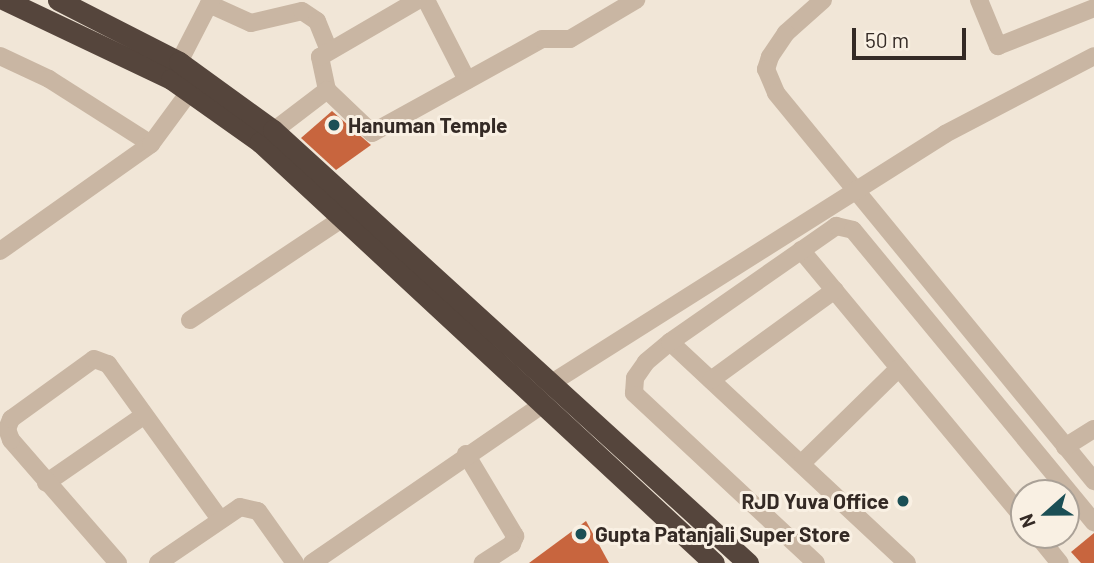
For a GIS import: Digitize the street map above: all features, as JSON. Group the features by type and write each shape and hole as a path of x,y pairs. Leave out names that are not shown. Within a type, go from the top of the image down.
{"highway":[{"path":"5,0 175,70 190,92 267,136 343,218 542,394 748,563"},
{"path":"58,0 175,70 267,136 542,394 714,563"}],"street":[{"path":"418,0 329,50 319,66 327,90 372,133 542,39 570,39 636,0"},
{"path":"426,0 467,80"},
{"path":"822,0 786,33 766,69 776,93 853,192 1094,481"},
{"path":"979,0 998,47 1094,8"},
{"path":"175,70 210,2 251,23 302,10 317,22 329,50"},
{"path":"0,56 49,79 151,144"},
{"path":"312,563 466,454 542,394 853,192 986,110 1094,56"},
{"path":"267,136 327,90"},
{"path":"0,251 151,144 190,92"},
{"path":"190,320 343,218"},
{"path":"816,563 639,401 635,378 670,342 836,226 853,230 1094,522"},
{"path":"802,250 1010,502"},
{"path":"711,380 835,290"},
{"path":"670,342 907,563"},
{"path":"118,563 11,440 11,419 94,359 108,364 219,519"},
{"path":"801,464 899,368"},
{"path":"46,483 143,416"},
{"path":"1065,447 1094,429"},
{"path":"466,454 515,536 512,544 483,563"},
{"path":"158,563 240,507 258,511 295,563"},
{"path":"1048,549 1060,563"}],"building":[{"name":"Hanuman Temple","path":"332,111 371,145 336,170 301,138"},
{"name":"Gupta Patanjali Super Store","path":"586,521 609,563 529,563"},
{"path":"1094,533 1094,563 1081,563 1071,552 1080,549 1080,545"}],"place":[{"name":"Hanuman Temple","path":"334,125"},
{"name":"RJD Yuva Office","path":"903,501"},
{"name":"Gupta Patanjali Super Store","path":"581,534"}]}
